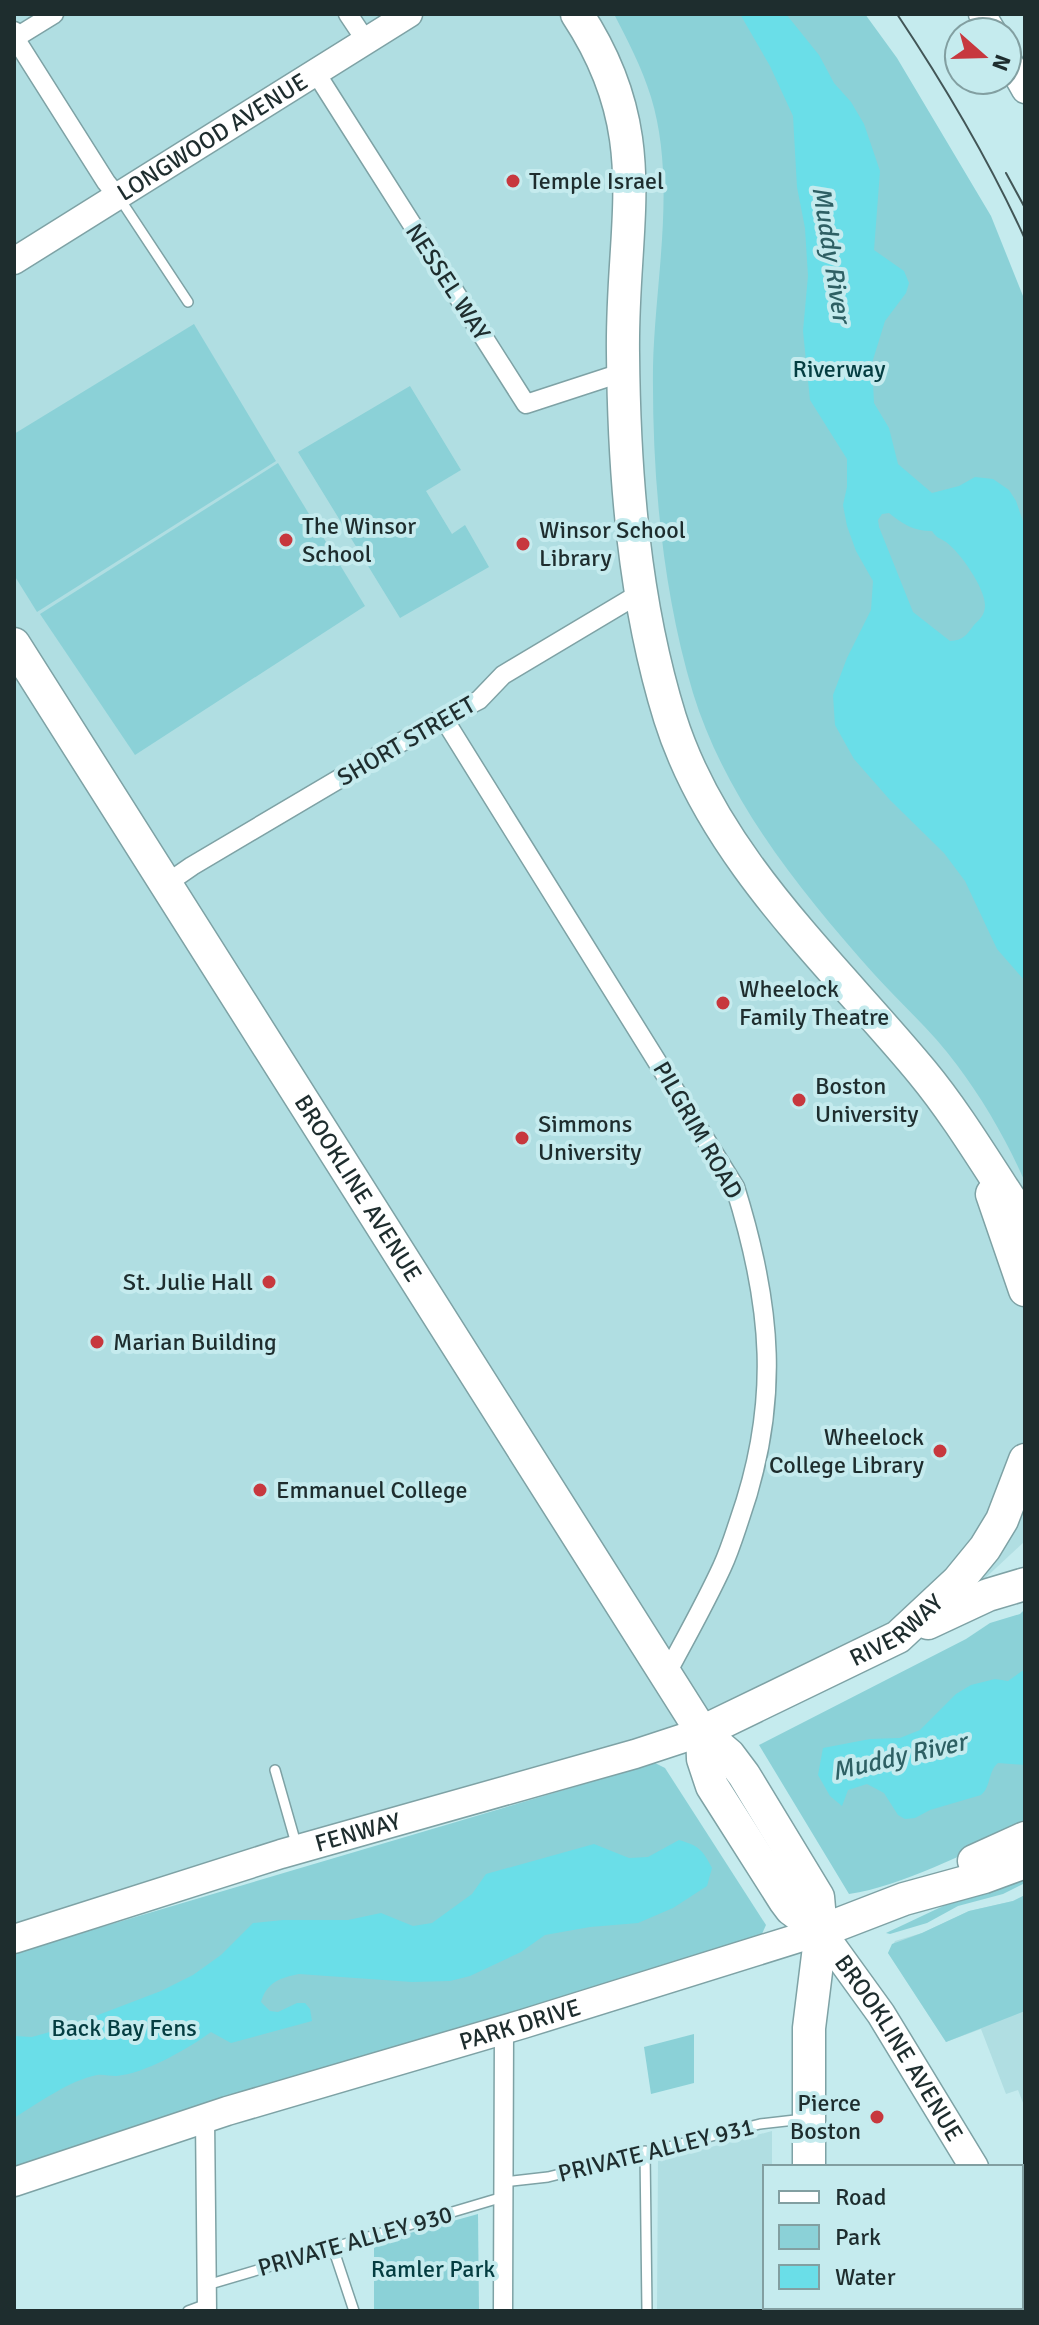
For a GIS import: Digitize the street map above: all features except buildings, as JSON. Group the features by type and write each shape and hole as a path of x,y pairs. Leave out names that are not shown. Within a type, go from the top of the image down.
{"highway":[{"path":"577,14 599,51 615,90 629,157 630,223 623,328 631,504 642,592 657,671 671,720 693,776 752,870 793,923 924,1075 961,1126 1012,1218 1025,1263"},
{"name":"BROOKLINE AVENUE","path":"14,644 702,1732 729,1755 744,1775 815,1888 821,1931"},
{"path":"1012,1218 1025,1290"},
{"name":"RIVERWAY","path":"702,1732 898,1637 958,1581 985,1548 1002,1520 1025,1460"},
{"path":"898,1637 988,1595 1025,1584"},
{"path":"904,1899 979,1858 1025,1838"},
{"name":"PARK DRIVE","path":"821,1931 904,1899 1025,1862"},
{"path":"809,2165 809,2028 821,1931"}],"main road":[{"name":"LONGWOOD AVENUE","path":"14,261 409,14"},
{"name":"FENWAY","path":"14,1939 298,1849 658,1748 702,1732"},
{"name":"PARK DRIVE","path":"14,2182 205,2118 821,1931"},
{"name":"BROOKLINE AVENUE","path":"821,1931 881,2014 973,2165"}],"street":[{"path":"54,14 15,35 118,197"},
{"path":"348,14 366,41"},
{"name":"NESSEL WAY","path":"316,73 526,404 624,372"},
{"name":"SHORT STREET","path":"166,884 205,858 479,700 503,675 642,592"},
{"name":"PILGRIM ROAD","path":"444,719 735,1187 753,1245 765,1313 767,1390 759,1454 724,1564 666,1675"},
{"path":"503,2311 504,2029"},
{"path":"205,2118 207,2300"}],"lane":[{"path":"118,197 188,302"},
{"path":"275,1770 298,1849"},
{"name":"PRIVATE ALLEY 931","path":"503,2190 645,2151 760,2124 809,2119"},
{"path":"645,2151 647,2311"},
{"name":"PRIVATE ALLEY 930","path":"188,2311 207,2300 333,2248 503,2190"},
{"path":"333,2248 354,2311"}],"shaded area":[{"path":"14,14 759,14 1025,630 1025,1541 981,1582 702,1732 14,1938"},
{"path":"1025,1895 1025,2108 1018,2090 1006,2094 981,2029 946,2042 888,1953 895,1941 922,1933 969,1911 1013,1901"},
{"path":"772,2131 772,2165 763,2165 763,2309 772,2311 657,2311 658,2161"}],"green space":[{"name":"Riverway","path":"614,14 865,14 897,58 991,216 1025,301 1025,1182 1011,1151 957,1065 847,943 768,843 725,771 693,693 666,573 654,449 653,367 664,197 663,163 651,97"},
{"path":"194,324 276,461 37,612 14,575 14,434"},
{"path":"410,386 461,470 426,491 452,534 465,525 489,567 400,618 298,452"},
{"path":"278,463 365,606 135,755 40,614"},
{"path":"1025,1609 1025,1826 915,1875 849,1894 759,1745 966,1639 990,1623 1020,1614"},
{"name":"Back Bay Fens","path":"655,1763 665,1768 766,1925 761,1936 14,2172 14,1953"},
{"path":"1025,1874 1025,1883 1003,1894 958,1906 927,1923 886,1933 958,1899"},
{"path":"1025,1895 1025,2011 946,2042 888,1953 892,1944 969,1911 1013,1901"},
{"path":"694,2034 694,2083 651,2094 644,2047"},
{"name":"Ramler Park","path":"478,2214 479,2311 374,2311 374,2243"}],"water":[{"name":"Muddy River","path":"740,14 786,14 851,102 864,124 880,171 874,250 904,271 909,283 906,293 885,321 872,363 874,403 889,428 898,464 932,493 959,486 975,477 993,479 1009,490 1025,527 1025,981 997,949 965,881 944,853 854,759 835,725 833,695 871,610 873,581 856,551 847,526 843,505 847,487 847,459 810,400 803,331 808,276 805,228 797,187 793,116 770,66","holes":["889,513 904,524 932,531 958,554 971,571 985,605 980,619 966,635 950,641 913,612 879,527 878,520 882,514"]},
{"name":"Muddy River","path":"1025,1669 1025,1765 998,1763 981,1795 905,1819 898,1815 884,1793 867,1784 848,1790 842,1806 830,1796 818,1775 823,1748 870,1739 900,1738 920,1730 956,1694 971,1685 995,1679 1008,1681"},
{"path":"679,1840 696,1846 705,1856 712,1868 707,1886 673,1908 638,1923 545,1935 521,1952 470,1976 450,1981 412,1982 299,1974 286,1977 271,1985 261,2002 270,2011 278,2012 297,2003 305,2003 310,2009 312,2021 231,2043 211,2032 178,2053 139,2071 116,2076 97,2075 76,2082 14,2118 14,2036 32,2037 64,2028 161,1991 193,1975 221,1955 253,1923 348,1920 381,1913 413,1926 432,1923 472,1894 486,1874 594,1844 629,1858 648,1857"}],"tram line":[{"path":"897,14 966,124 1025,239"},
{"path":"1006,173 1025,208"}],"place":[{"name":"Temple Israel","path":"513,181"},
{"name":"The Winsor School","path":"286,540"},
{"name":"Winsor School Library","path":"523,544"},
{"name":"Wheelock Family Theatre","path":"723,1003"},
{"name":"Boston University","path":"799,1100"},
{"name":"Simmons University","path":"522,1138"},
{"name":"St. Julie Hall","path":"269,1282"},
{"name":"Marian Building","path":"97,1342"},
{"name":"Wheelock College Library","path":"940,1451"},
{"name":"Emmanuel College","path":"260,1490"},
{"name":"Pierce Boston","path":"877,2117"}]}
